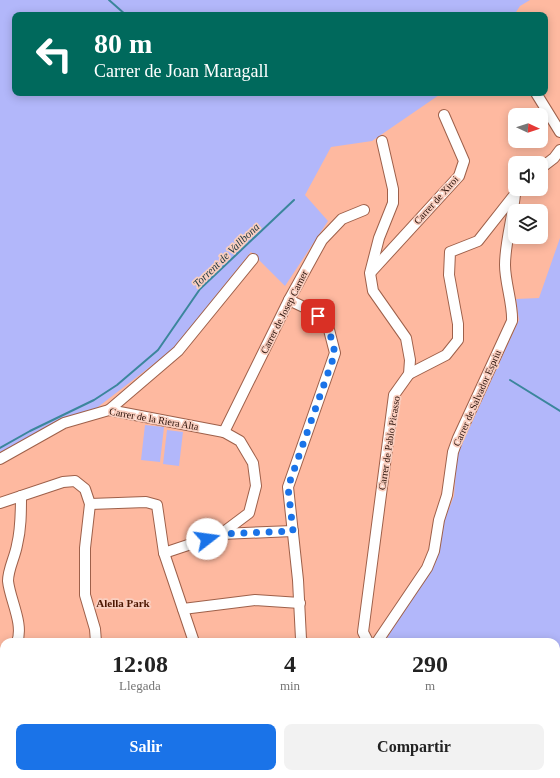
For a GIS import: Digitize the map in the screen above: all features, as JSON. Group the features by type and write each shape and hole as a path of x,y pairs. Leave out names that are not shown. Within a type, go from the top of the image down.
{"street":[{"path":"538,96 560,132"},
{"name":"Carrer de Xiroi","path":"370,273 459,176 464,161 444,115"},
{"path":"382,141 392,183 393,203 379,238 370,273 373,291 406,338 410,360 409,374"},
{"path":"548,163 560,150"},
{"path":"409,374 446,355 458,340 458,324 449,276 450,252 478,241 514,196"},
{"name":"Carrer de Salvador Espriu","path":"381,638 427,568 434,551 439,520 447,495 453,452 512,321 513,316 507,290 505,267 516,196"},
{"name":"Carrer de Josep Carner","path":"224,432 289,300 322,240 342,219 364,210"},
{"path":"109,410 178,351 252,259"},
{"path":"289,300 310,310 327,322 335,353 288,487 300,603 301,638"},
{"name":"Carrer de Pablo Picasso","path":"366,638 363,632 394,395 409,374"},
{"name":"Carrer de la Riera Alta","path":"0,459 64,423 109,410 224,432 240,440 253,463 256,486 249,513 221,534"},
{"path":"0,503 63,482 75,481 85,489 90,504 85,548 85,595 95,629 96,638"},
{"path":"19,638 17,615 10,593 8,579 11,563 17,546 20,528 21,496"},
{"path":"90,504 146,502 156,505 164,553 193,638"},
{"path":"164,553 221,534 293,531"},
{"path":"183,609 254,600 300,603"}],"shaded area":[{"path":"0,0 530,0 520,6 516,12 12,12 12,96 438,96 372,141 331,147 305,195 328,221 285,286 251,252 172,350 94,410 0,452"},
{"path":"560,238 560,638 387,638 439,552 444,521 454,496 457,455 519,320 516,299 539,298"},
{"path":"145,425 164,427 160,462 141,460"},
{"path":"167,430 183,432 179,466 163,464"}],"waterway":[{"path":"109,0 123,12"},
{"name":"Torrent de Vallbona","path":"0,448 30,431 94,400 117,385 158,350 200,289 294,200"},
{"path":"510,380 560,411"}],"district":[{"name":"Alella Park","path":"123,603"}],"route":[{"path":"207,539 221,534 293,531 288,487 335,353 327,322 318,316"}]}
